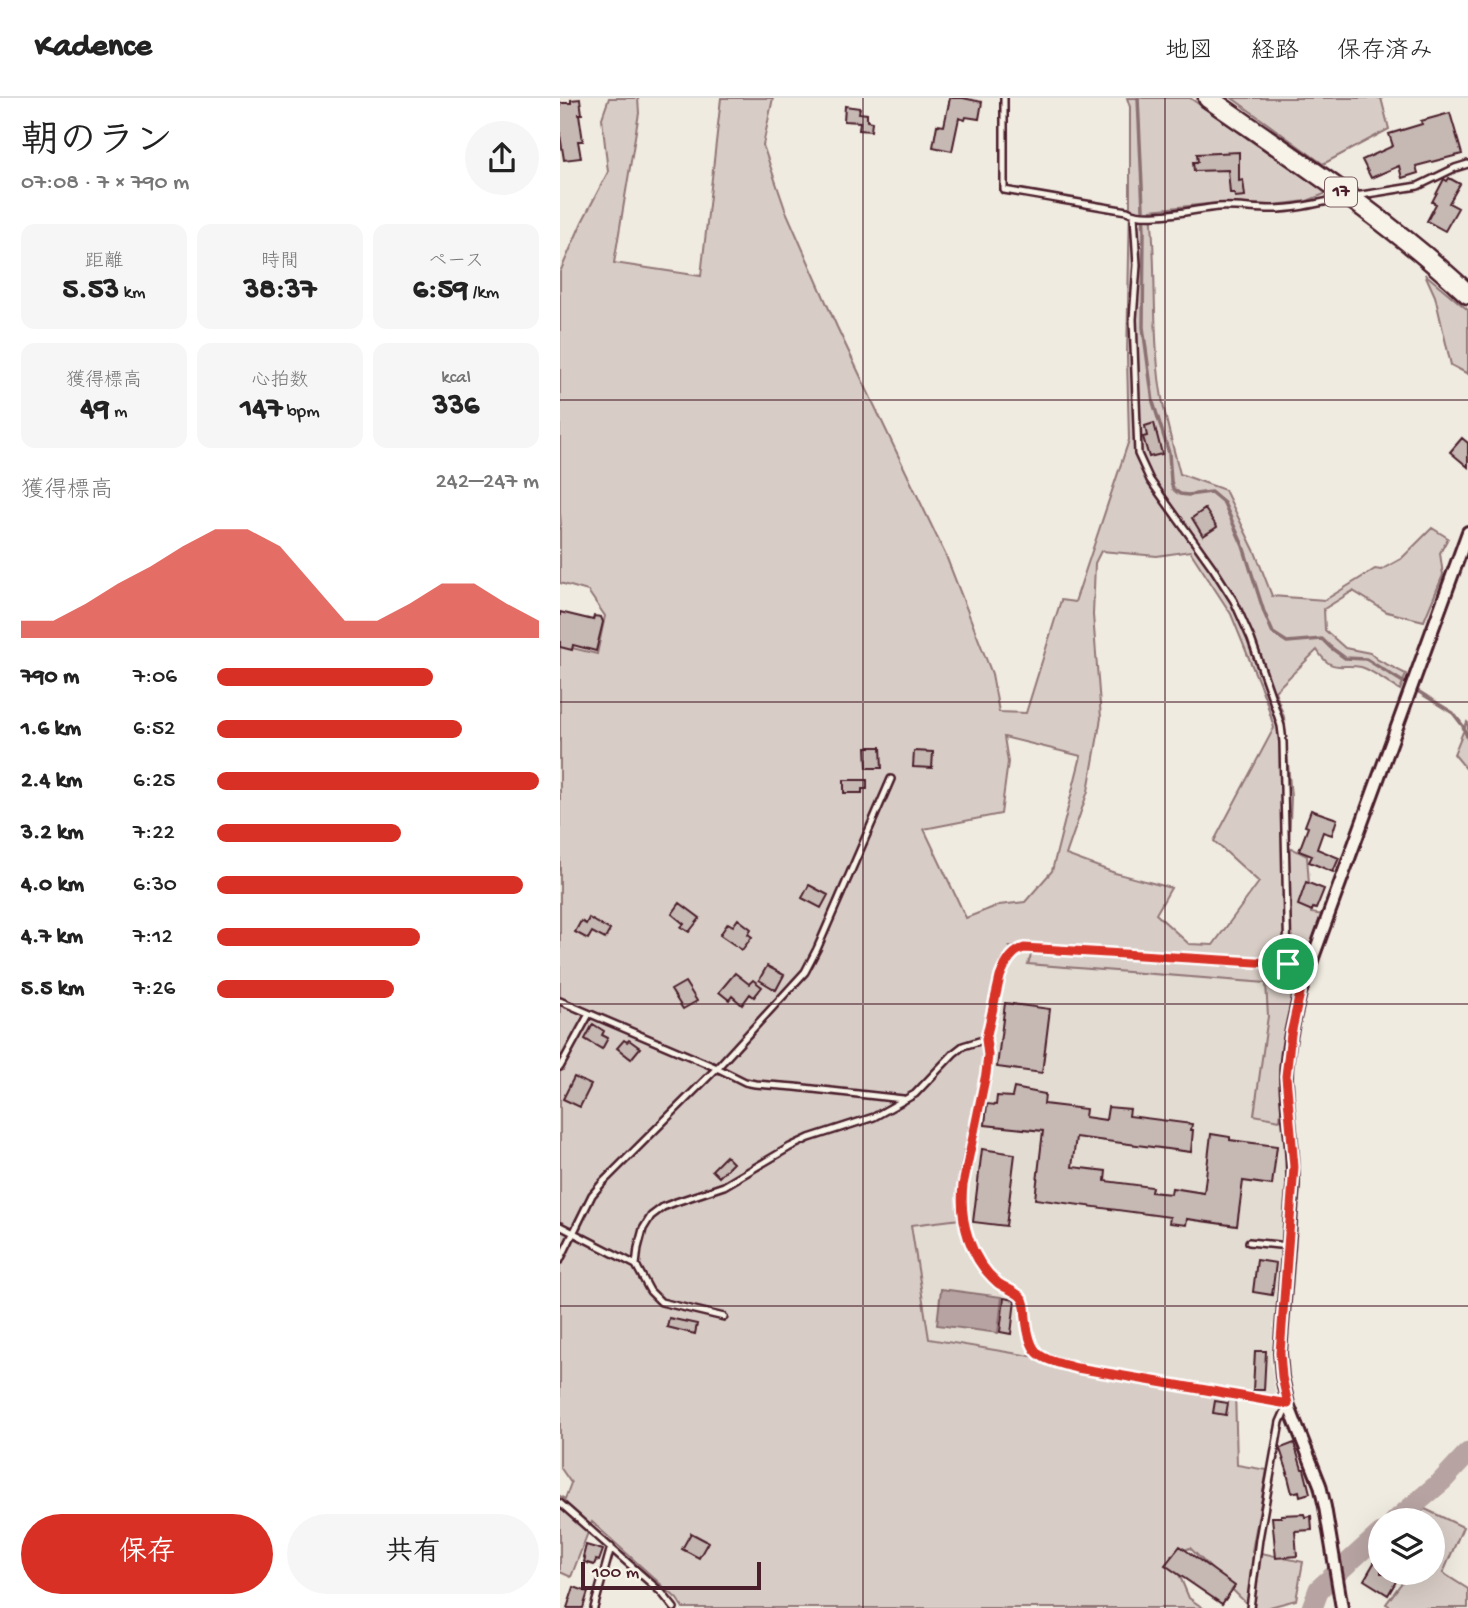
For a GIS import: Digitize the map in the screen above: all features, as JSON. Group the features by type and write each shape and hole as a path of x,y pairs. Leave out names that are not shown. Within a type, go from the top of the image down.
{"main road":[{"name":"17","path":"1208,98 1348,197 1423,254 1468,294"}],"street":[{"path":"1342,1608 1320,1485 1288,1404 1282,1377 1280,1353 1294,1167 1286,1076 1300,993 1468,532"}],"lane":[{"path":"1004,98 1004,190 1127,211 1136,215 1221,207 1275,209 1302,206 1418,186 1468,164"},
{"path":"1136,215 1137,265 1133,319 1138,454 1150,480 1234,601 1251,639 1281,726 1288,964 1300,993"},
{"path":"560,1260 592,1195 603,1182 717,1068 805,972 891,779"},
{"path":"1250,1608 1259,1539 1280,1422 1288,1404 1077,1368 1043,1359 1028,1336 1024,1302 984,1269 968,1238 961,1204 986,1074 986,1039 1003,968 1017,950 1024,948 1288,964"},
{"path":"560,1001 745,1082 904,1099"},
{"path":"560,1067 589,1014"},
{"path":"724,1317 661,1302 650,1292 636,1265 643,1229 651,1216 676,1202 724,1186 809,1138 874,1117 915,1094 963,1046 986,1039"},
{"path":"560,1226 636,1265"},
{"path":"1249,1242 1288,1246"},
{"path":"560,1503 662,1593 674,1608"},
{"path":"594,1608 611,1547"}],"shaded area":[{"path":"609,98 638,98 639,113 614,263 701,276 721,98 773,98 763,145 785,209 837,327 946,556 992,674 999,712 1026,713 1061,600 1075,602 1129,440 1127,357 1130,107 1127,98 1190,98 1327,193 1307,201 1274,205 1217,203 1151,210 1159,381 1180,474 1225,490 1255,552 1272,596 1325,600 1375,569 1381,570 1401,559 1432,528 1448,538 1440,553 1443,575 1424,621 1387,612 1353,591 1324,609 1325,630 1345,648 1370,653 1406,674 1400,690 1361,667 1332,665 1317,650 1275,691 1284,717 1291,797 1289,847 1307,856 1311,913 1324,915 1292,997 1280,1120 1254,1115 1268,1016 1266,983 1028,964 1035,944 1010,947 1018,955 1004,974 990,1042 989,1074 970,1158 960,1219 911,1225 929,1339 1235,1390 1237,1465 1267,1470 1252,1551 1303,1562 1296,1600 1266,1608 1251,1608 1190,1548 1171,1555 1189,1598 1203,1608 683,1608 677,1599 592,1522 571,1577 560,1572 560,1496 565,1499 571,1483 560,1467 560,645 597,654 605,616 588,591 560,583 560,272 608,172 602,118","holes":["1101,551 1157,556 1190,551 1231,614 1266,700 1274,728 1214,841 1259,882 1213,945 1189,944 1156,914 1171,888 1115,873 1066,855 1088,791 1101,718 1093,615 1095,563","1004,737 1081,756 1052,871 1025,902 999,905 966,918 924,829 1001,814 1008,762"]},
{"path":"1232,98 1381,98 1389,129 1323,164"},
{"path":"1425,274 1468,310 1468,374 1451,365 1435,296"},
{"path":"1468,723 1468,771 1454,754"},
{"path":"1027,951 1281,968 1278,1068 1286,1179 1270,1361 1275,1392 1269,1397 928,1339 911,1224 960,1219 970,1158 989,1074 990,1042 1004,974 1018,955"},
{"path":"941,1289 1002,1297 998,1333 937,1325"},
{"path":"1445,1518 1463,1527 1445,1568"},
{"path":"1445,1574 1468,1589 1468,1608 1393,1608 1386,1604 1400,1585 1445,1585"}],"building":[{"path":"950,98 982,102 979,119 959,118 952,151 933,147 937,125 944,126"},
{"path":"580,99 583,141 578,141 581,158 564,160 560,135 560,103 571,103 571,100"},
{"path":"845,106 860,108 859,113 867,114 867,121 872,122 871,131 859,130 860,122 844,121"},
{"path":"1450,113 1462,154 1416,166 1418,173 1402,178 1399,166 1371,178 1362,160 1393,146 1389,134"},
{"path":"1239,152 1239,181 1243,180 1245,196 1235,197 1234,193 1230,193 1228,170 1194,171 1193,162 1198,162 1197,154"},
{"path":"1449,178 1460,184 1449,203 1458,208 1445,231 1427,221 1436,204 1432,202 1444,179 1447,181"},
{"path":"1154,423 1162,454 1149,457 1143,437 1147,436 1145,426"},
{"path":"1462,438 1468,443 1468,467 1450,452"},
{"path":"1205,509 1217,527 1203,536 1192,518"},
{"path":"560,612 593,620 594,616 601,617 603,622 596,651 573,645 572,650 560,647"},
{"path":"866,747 881,747 882,768 867,768"},
{"path":"914,751 933,752 932,768 913,767"},
{"path":"844,780 867,780 867,789 862,789 862,793 844,793"},
{"path":"1311,810 1337,819 1332,835 1323,832 1317,849 1339,858 1333,872 1309,862 1312,856 1299,851"},
{"path":"1306,882 1324,889 1316,909 1313,908 1312,911 1298,905"},
{"path":"809,885 828,895 821,908 802,898"},
{"path":"680,903 700,918 689,932 681,927 684,924 672,914"},
{"path":"589,918 610,930 605,939 592,932 588,939 575,932 581,921 586,924"},
{"path":"738,919 751,929 748,934 752,937 742,950 720,935 728,923 733,926"},
{"path":"767,966 784,975 776,990 759,980"},
{"path":"735,973 749,984 753,980 762,987 754,997 750,994 742,1005 732,996 729,1000 719,992"},
{"path":"685,982 697,1001 683,1009 671,990"},
{"path":"1005,1003 1050,1009 1042,1073 997,1067"},
{"path":"593,1024 604,1031 602,1035 608,1038 602,1049 585,1039"},
{"path":"624,1040 629,1040 640,1048 631,1059 617,1048"},
{"path":"574,1077 591,1085 580,1107 563,1099"},
{"path":"1014,1088 1045,1094 1044,1104 1086,1109 1085,1117 1106,1120 1108,1107 1130,1109 1129,1116 1192,1124 1191,1152 1076,1137 1072,1167 1106,1171 1105,1181 1152,1187 1151,1192 1171,1194 1172,1188 1204,1193 1211,1134 1230,1137 1230,1140 1277,1146 1272,1185 1243,1181 1237,1226 1187,1219 1186,1225 1169,1223 1170,1217 1035,1199 1043,1131 985,1125 987,1104 996,1105 997,1096 1012,1097"},
{"path":"982,1149 1015,1154 1006,1226 973,1222"},
{"path":"726,1156 733,1163 719,1177 712,1170"},
{"path":"1257,1260 1276,1263 1272,1295 1253,1292"},
{"path":"1004,1298 1015,1300 1011,1334 1000,1332"},
{"path":"669,1318 697,1324 695,1334 667,1327"},
{"path":"1255,1351 1266,1351 1264,1390 1253,1390"},
{"path":"1215,1401 1228,1403 1226,1415 1213,1413"},
{"path":"1294,1443 1310,1493 1300,1496 1299,1491 1292,1493 1280,1449"},
{"path":"1304,1514 1305,1517 1311,1516 1312,1530 1295,1531 1297,1556 1276,1558 1272,1517"},
{"path":"691,1533 708,1542 699,1558 682,1549"},
{"path":"586,1545 603,1550 599,1561 596,1560 594,1565 584,1562"},
{"path":"1180,1546 1235,1586 1222,1604 1165,1565"},
{"path":"1372,1585 1394,1585 1388,1595"},
{"path":"574,1587 588,1592 583,1608 567,1608"}],"waterway":[{"path":"1138,98 1144,231 1143,327 1153,402 1169,453 1173,489 1188,495 1211,492 1224,503 1243,546 1273,633 1287,642 1322,639 1345,658 1366,659 1453,713 1463,726 1468,739"},
{"path":"1410,1508 1442,1481 1468,1453"},
{"path":"1312,1608 1319,1589 1368,1545"}],"route":[{"path":"1024,948 1288,964 1300,993 1286,1076 1294,1167 1280,1353 1288,1404 1077,1368 1043,1359 1028,1336 1024,1302 984,1269 968,1238 961,1204 986,1074 986,1039 1003,968 1017,950 1024,948"}]}
